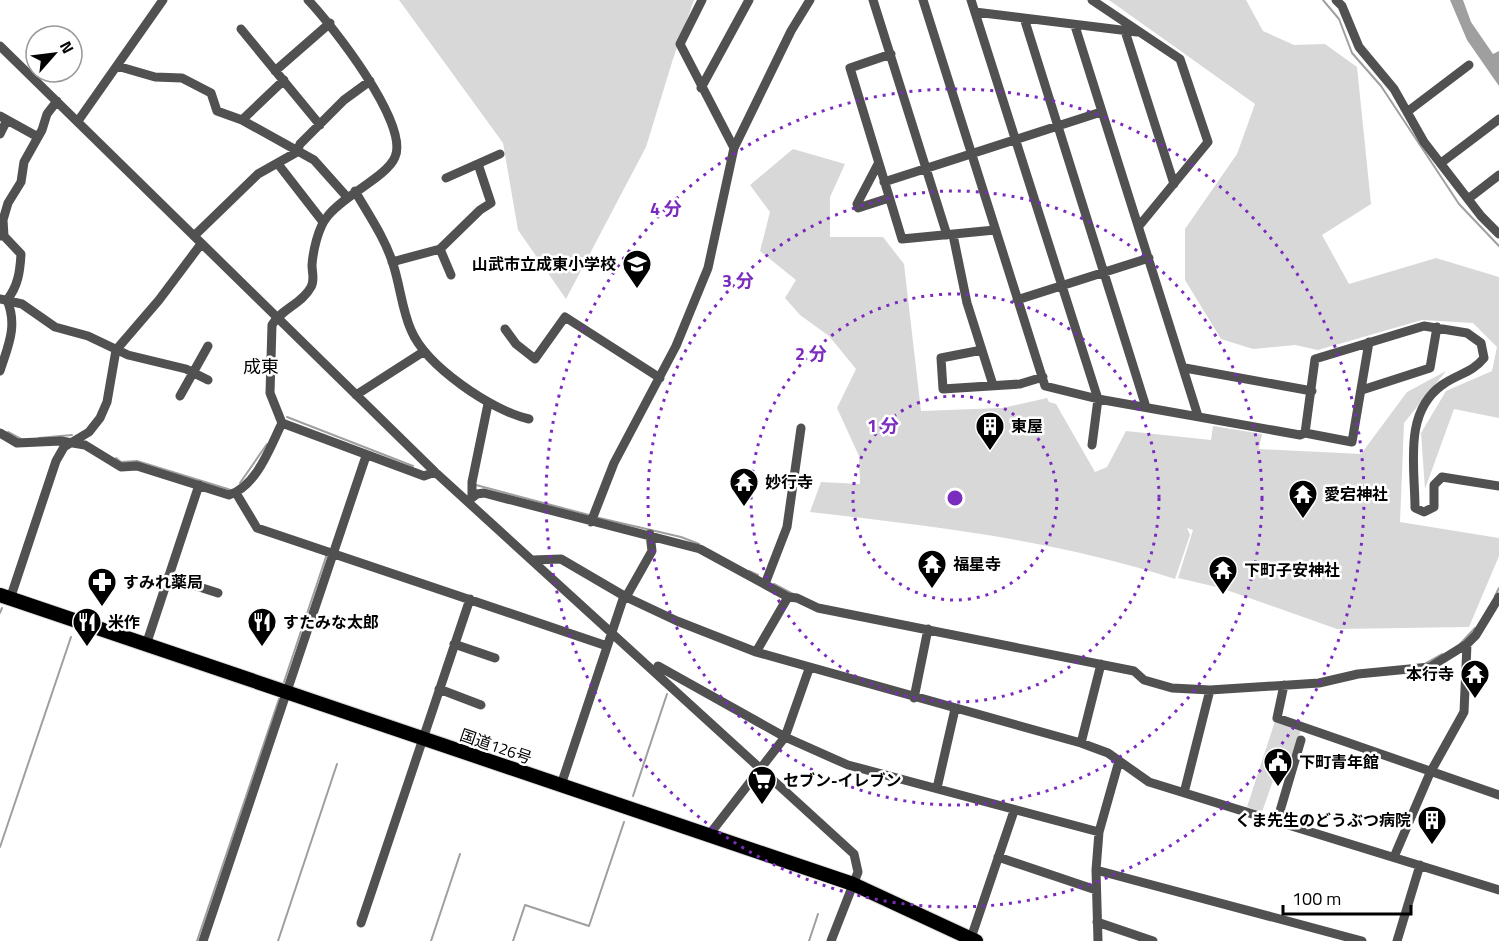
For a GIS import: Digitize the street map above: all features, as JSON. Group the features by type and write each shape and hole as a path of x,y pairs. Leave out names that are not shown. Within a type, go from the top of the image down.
{"highway":[{"name":"国道126号","path":"5,597 853,884 972,940"}],"street":[{"path":"78,121 163,0"},
{"path":"0,433 17,442 71,442 85,445 121,467 137,466 229,495 236,493 260,467 282,423 269,384 272,325 276,318 310,289 314,280 315,248 323,222 351,194 388,166 396,156 397,145 394,135 370,81 330,23 308,0"},
{"path":"702,0 680,44 734,148"},
{"path":"701,88 749,0"},
{"path":"592,518 614,463 660,378 708,268 734,148 791,31 810,0"},
{"path":"873,0 950,235 967,303 993,386"},
{"path":"923,0 1045,386 1098,399 1352,442 1369,342"},
{"path":"971,0 1098,399 1092,445"},
{"path":"1092,0 1180,59 1208,142 1139,226"},
{"path":"1336,0 1342,6 1359,47 1394,89 1424,142 1468,199 1499,234"},
{"path":"975,12 1139,32"},
{"path":"1024,18 1146,407"},
{"path":"275,70 330,23"},
{"path":"1075,26 1185,368 1198,416"},
{"path":"241,29 320,125"},
{"path":"1125,31 1174,184"},
{"path":"0,46 435,472 470,499 533,560 854,854 858,868 831,941"},
{"path":"891,54 850,68 902,238 995,230"},
{"path":"1407,112 1469,65"},
{"path":"117,66 155,77 182,78 211,93 217,111 242,120 314,160 351,194 393,262 411,330 423,352 488,404 511,415 528,419"},
{"path":"242,120 284,80"},
{"path":"194,236 258,174 297,152 300,144 344,100 370,81"},
{"path":"3,300 14,291 20,276 21,254 2,236 3,220 8,203 21,183 24,162 38,137 47,114 57,101"},
{"path":"884,182 1101,112"},
{"path":"0,134 4,118 38,137"},
{"path":"1441,163 1499,119"},
{"path":"446,178 500,154"},
{"path":"278,164 323,222"},
{"path":"393,262 440,249 480,210 491,203 478,164"},
{"path":"878,164 857,204 858,208 889,198"},
{"path":"1468,199 1499,176"},
{"path":"5,597 56,461 64,447 89,432 100,418 107,402 116,350 159,300 201,244"},
{"path":"440,249 451,275"},
{"path":"1017,300 1149,258"},
{"path":"3,300 22,304 55,327 88,336 116,350 208,380"},
{"path":"0,371 13,331 13,314 3,300"},
{"path":"505,329 516,344 535,359 565,317 660,378"},
{"path":"1305,433 1315,359 1424,326 1467,333 1481,343 1484,358 1474,370 1441,386 1422,410 1413,433 1415,508 1424,512 1434,507 1434,485 1442,477 1499,486"},
{"path":"1362,390 1430,368 1437,327"},
{"path":"180,396 208,346"},
{"path":"982,350 941,358 943,389 1020,384 1042,377"},
{"path":"356,395 423,352"},
{"path":"1185,368 1312,390"},
{"path":"470,499 488,404"},
{"path":"282,423 314,433 366,456 424,476 435,472"},
{"path":"765,584 787,526 801,428"},
{"path":"203,941 366,456"},
{"path":"146,645 199,485"},
{"path":"236,493 257,528 607,645"},
{"path":"470,499 484,493 592,518 700,549 765,584 818,608 1100,667 1139,676 1172,688 1210,690 1319,683 1358,674 1430,667 1467,644 1486,622 1499,597"},
{"path":"561,785 625,596 652,551 650,534"},
{"path":"533,560 561,559 625,596 677,621 756,652 808,669 1081,743 1108,753 1149,782 1499,890"},
{"path":"168,577 218,593"},
{"path":"756,652 791,597"},
{"path":"361,923 470,599"},
{"path":"914,698 927,632"},
{"path":"454,644 495,658"},
{"path":"1394,857 1430,773 1464,712 1467,644"},
{"path":"655,672 658,666 785,737 848,765 1099,832"},
{"path":"1081,743 1100,667"},
{"path":"709,834 785,737 808,669"},
{"path":"1284,685 1277,718 1430,773 1499,795"},
{"path":"439,689 481,705"},
{"path":"1184,793 1210,690"},
{"path":"937,788 955,709"},
{"path":"1277,821 1301,740"},
{"path":"1098,941 1096,870 1099,832 1119,761"},
{"path":"972,940 1014,811"},
{"path":"998,857 1096,890"},
{"path":"1397,941 1420,865"},
{"path":"1096,870 1362,941"},
{"path":"1097,922 1153,941"}],"shaded area":[{"path":"399,0 694,0 646,147 566,299 518,230 503,143"},
{"path":"1109,0 1246,0 1263,31 1294,45 1325,44 1357,67 1371,204 1322,235 1349,284 1436,258 1499,277 1499,418 1454,409 1425,489 1421,433 1446,391 1492,371 1497,347 1473,323 1422,320 1318,350 1295,345 1253,349 1221,339 1185,280 1185,229 1237,154 1255,104"},
{"path":"1450,0 1463,0 1471,22 1493,54 1499,51 1499,86 1467,40"},
{"path":"793,149 845,164 830,197 830,237 883,237 904,264 921,411 1002,408 1047,398 1049,402 1056,404 1095,472 1107,467 1126,431 1211,440 1213,426 1262,434 1259,449 1361,454 1407,392 1446,371 1404,423 1400,522 1499,538 1499,556 1469,627 1337,629 1221,588 1178,578 1193,530 1187,528 1190,535 1175,579 1130,565 1040,544 948,529 810,512 821,482 860,484 859,456 837,408 856,369 829,336 800,315 785,298 796,280 760,251 770,212 750,185"},
{"path":"1275,721 1301,730 1287,778 1275,775 1262,812 1247,807"}],"waterway":[{"path":"1323,0 1339,19 1352,53 1381,86 1459,204 1499,246"},
{"path":"287,417 413,466"},
{"path":"8,432 21,439"},
{"path":"39,438 72,435"},
{"path":"240,483 267,444"},
{"path":"116,458 121,462 137,461 231,490"},
{"path":"476,485 589,515"},
{"path":"595,517 681,537 699,544"},
{"path":"283,685 327,554"},
{"path":"749,571 758,575"},
{"path":"774,584 793,594"},
{"path":"1495,596 1499,588"},
{"path":"0,613 2,608"},
{"path":"1460,644 1475,628"},
{"path":"0,847 71,637"},
{"path":"1426,663 1442,654"},
{"path":"633,796 667,694"},
{"path":"197,941 280,696"},
{"path":"278,941 337,764"},
{"path":"513,941 525,905 589,926 624,822"},
{"path":"431,941 460,854"},
{"path":"809,941 818,914"}],"place":[{"name":"山武市立成東小学校","path":"637,290"},
{"name":"東屋","path":"990,452"},
{"name":"妙行寺","path":"744,508"},
{"name":"愛宕神社","path":"1303,520"},
{"name":"福星寺","path":"932,590"},
{"name":"下町子安神社","path":"1223,596"},
{"name":"すみれ薬局","path":"102,608"},
{"name":"米作","path":"87,648"},
{"name":"すたみな太郎","path":"262,648"},
{"name":"本行寺","path":"1475,700"},
{"name":"下町青年館","path":"1278,788"},
{"name":"セブン-イレブン","path":"762,806"},
{"name":"くま先生のどうぶつ病院","path":"1432,846"}],"district":[{"name":"成東","path":"261,366"}]}
